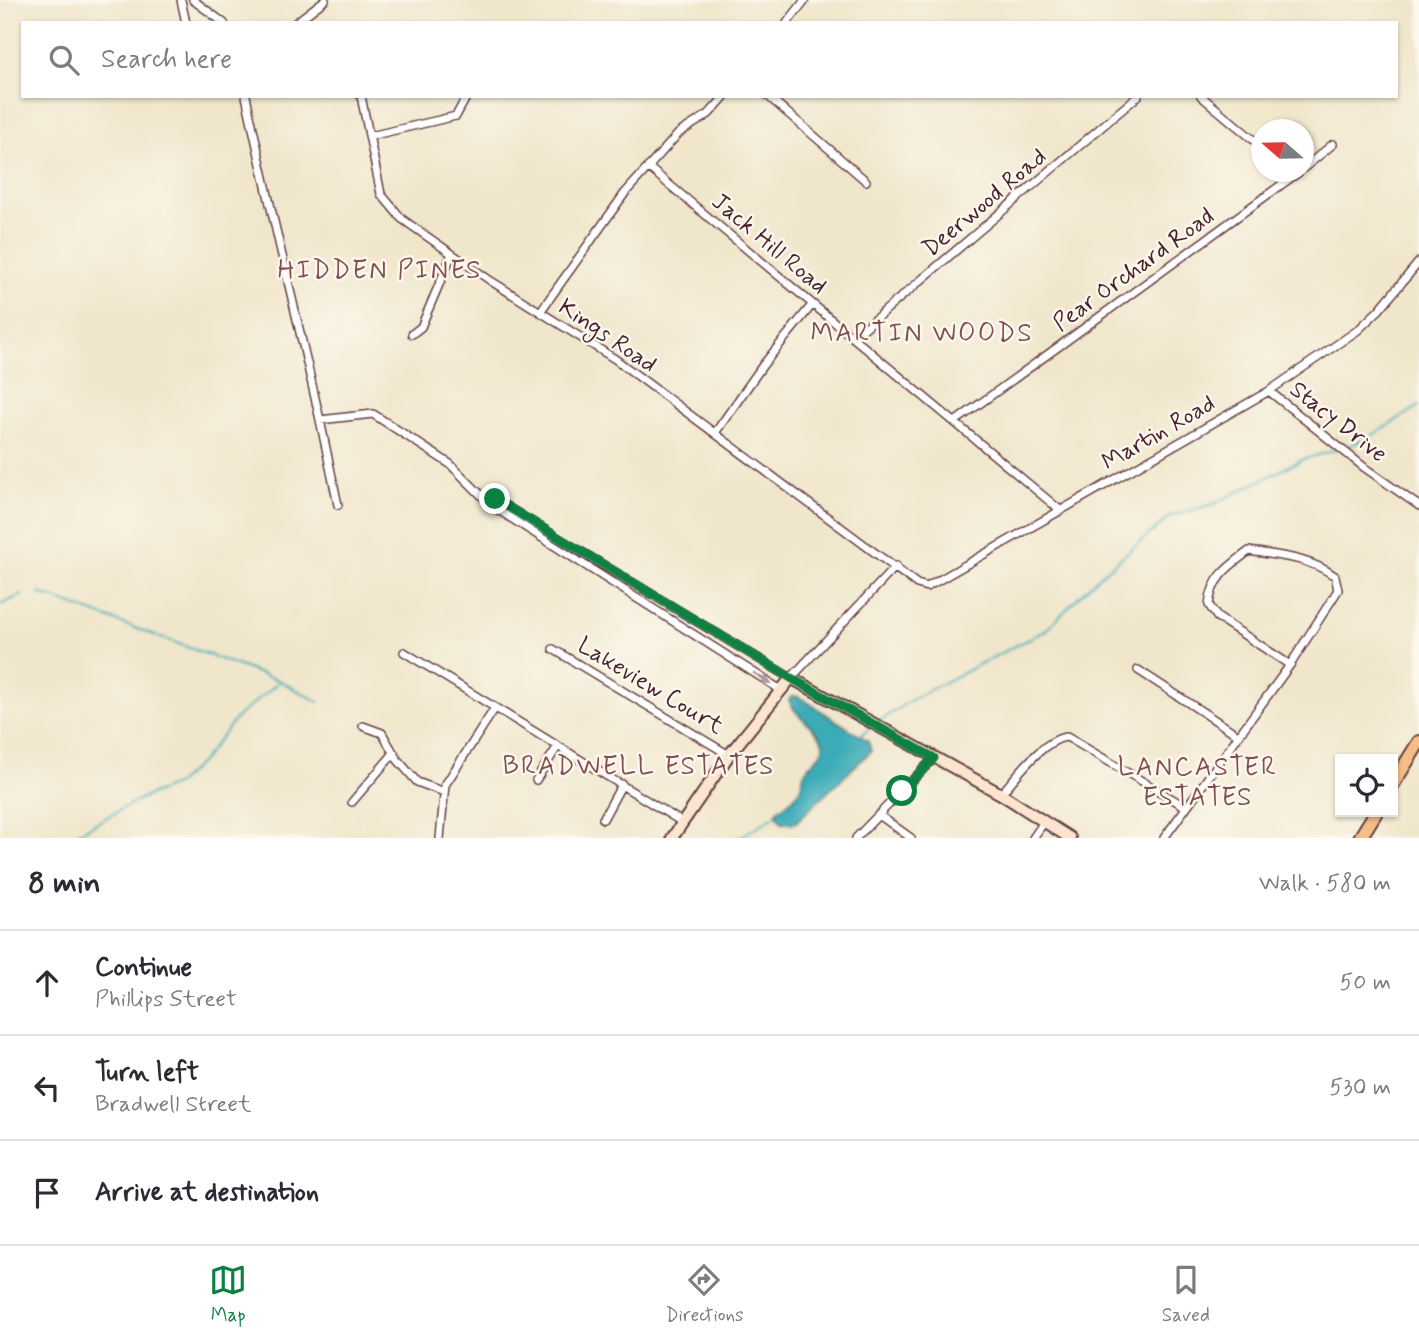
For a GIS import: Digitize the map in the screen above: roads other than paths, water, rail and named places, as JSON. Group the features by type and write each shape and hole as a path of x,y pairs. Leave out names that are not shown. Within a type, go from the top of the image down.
{"main road":[{"path":"1398,776 1419,742"},
{"path":"1360,838 1373,817"}],"street":[{"path":"181,0 186,21"},
{"path":"193,0 221,21"},
{"path":"298,21 325,0"},
{"path":"789,21 805,0"},
{"path":"246,98 280,256 295,303 338,505"},
{"name":"Kings Road","path":"361,98 381,194 402,219 615,359 896,566"},
{"path":"370,136 442,122 456,116 466,98"},
{"path":"540,312 625,193 679,133 702,119 723,98"},
{"path":"770,98 866,181"},
{"name":"Deerwood Road","path":"855,337 1136,98"},
{"path":"1202,98 1251,138"},
{"path":"1314,160 1333,144"},
{"name":"Jack Hill Road","path":"648,167 1060,510"},
{"name":"Pear Orchard Road","path":"956,421 1283,182"},
{"path":"412,334 421,327 452,254"},
{"name":"Martin Road","path":"896,566 917,584 927,587 1269,391 1358,330 1419,262"},
{"path":"715,433 763,365 812,304"},
{"name":"Stacy Drive","path":"1269,391 1365,468 1419,506"},
{"path":"320,420 373,414 438,455 481,492 791,678 1001,794 1070,838"},
{"path":"481,492 492,506 781,690"},
{"path":"1164,838 1290,665 1338,590 1335,576 1321,566 1287,555 1249,551 1221,572 1214,583 1209,605 1217,617 1290,665"},
{"path":"672,838 729,755 781,690 896,566"},
{"name":"Lakeview Court","path":"553,649 729,755"},
{"path":"404,652 682,822"},
{"path":"1138,670 1238,735"},
{"path":"440,838 444,792 495,708"},
{"path":"363,726 382,733 417,782 444,792"},
{"path":"1001,794 1045,749 1059,738 1067,737 1186,807"},
{"path":"536,780 558,746"},
{"path":"352,802 394,753"},
{"path":"856,838 934,758"},
{"path":"603,819 622,784"},
{"path":"879,815 911,838"},
{"path":"1033,838 1044,822"}],"water":[{"path":"793,696 799,697 868,741 871,751 795,823 783,823 776,815 778,810 799,791 805,772 822,751 823,744 821,738 792,706 789,699"}],"waterway":[{"path":"1346,447 1366,439 1419,406"},
{"path":"880,721 914,698 1046,630 1097,578 1171,516 1214,504 1301,460 1335,450"},
{"path":"39,593 280,681 319,702"},
{"path":"0,605 22,595"},
{"path":"69,838 140,799 177,784 202,761 237,717 279,682"},
{"path":"860,736 870,728"},
{"path":"739,838 776,815"}],"district":[{"name":"HIDDEN PINES","path":"380,269"},
{"name":"MARTIN WOODS","path":"922,332"},
{"name":"BRADWELL ESTATES","path":"639,765"},
{"name":"LANCASTER ESTATES","path":"1198,781"}]}
